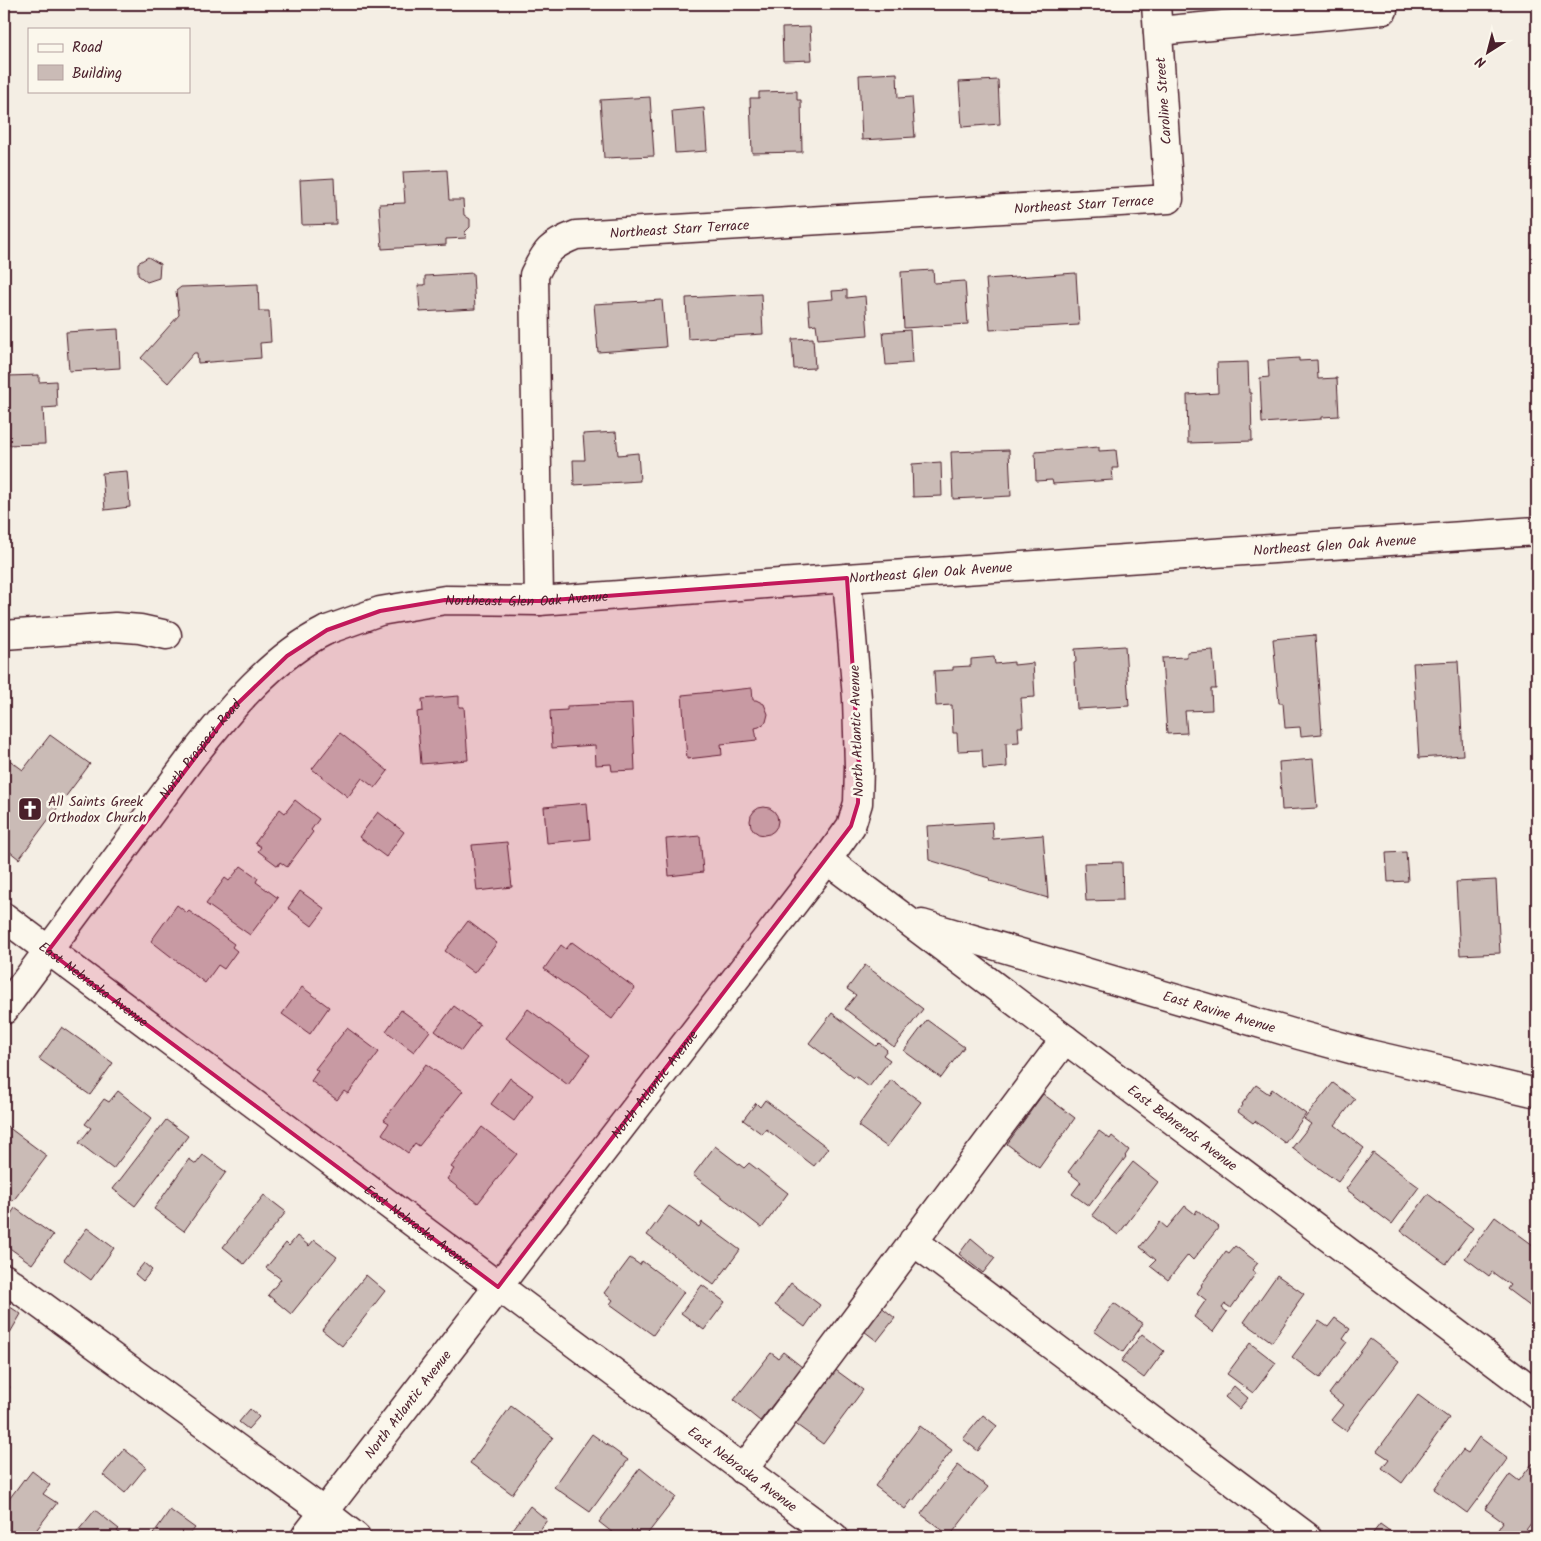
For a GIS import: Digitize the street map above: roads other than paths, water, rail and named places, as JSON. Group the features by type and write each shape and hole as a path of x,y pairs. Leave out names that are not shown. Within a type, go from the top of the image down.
{"street":[{"name":"Caroline Street","path":"1156,4 1169,199"},
{"path":"1158,31 1383,10"},
{"name":"Northeast Starr Terrace","path":"540,601 534,275 544,254 558,242 576,235 1169,199"},
{"name":"Northeast Glen Oak Avenue","path":"327,630 380,611 445,600 540,601 1537,531"},
{"name":"North Atlantic Avenue","path":"305,1537 827,860 851,826 858,804 859,767 857,698 847,578"},
{"path":"4,636 115,627 167,635"},
{"name":"North Prospect Road","path":"4,1010 192,757 233,708 287,656 315,636 327,630"},
{"name":"East Behrends Avenue","path":"827,860 1537,1394"},
{"name":"East Nebraska Avenue","path":"4,917 834,1537"},
{"name":"East Ravine Avenue","path":"906,919 1299,1035 1369,1054 1537,1093"},
{"path":"743,1470 1065,1039"},
{"path":"913,1241 1307,1537"},
{"path":"4,1278 356,1537"}],"place":[{"name":"All Saints Greek Orthodox Church","path":"30,809"}]}
